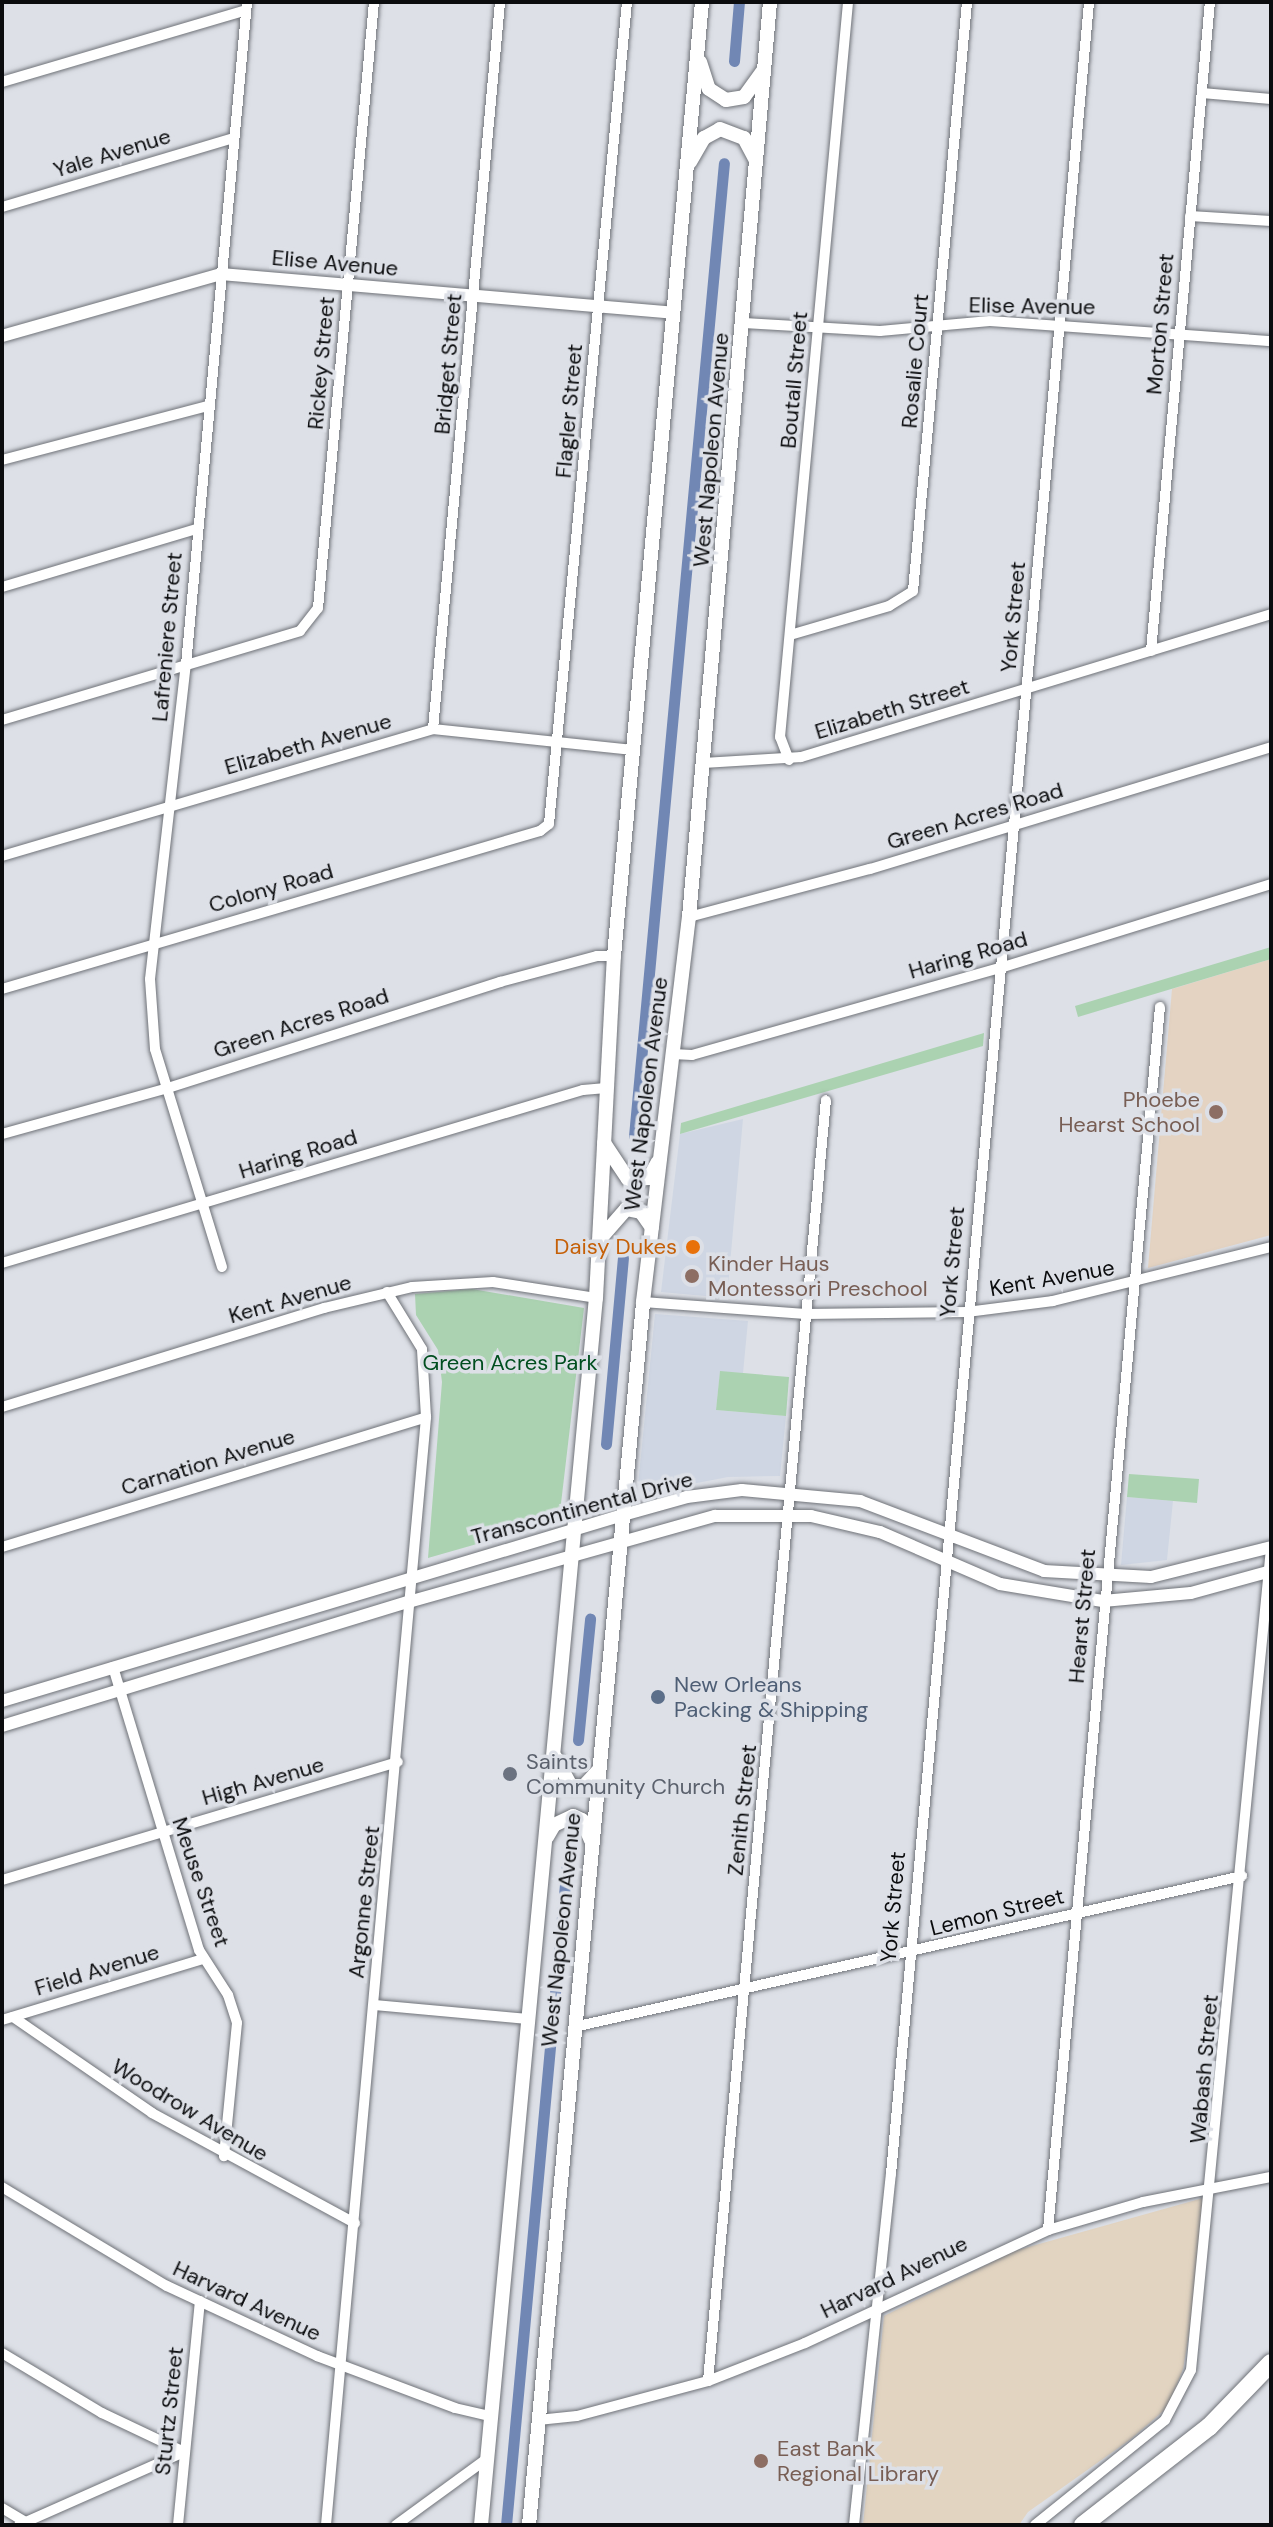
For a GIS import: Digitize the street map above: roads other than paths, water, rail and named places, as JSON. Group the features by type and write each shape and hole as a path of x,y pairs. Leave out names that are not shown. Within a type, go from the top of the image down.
{"highway":[{"path":"1083,2525 1209,2427 1271,2363"}],"main road":[{"name":"West Napoleon Avenue","path":"481,2525 596,1298 614,956 702,2"},
{"name":"West Napoleon Avenue","path":"529,2525 643,1302 689,917 704,763 770,2"},
{"path":"697,50 703,80 726,100 744,97 765,65"},
{"path":"686,171 704,138 720,129 744,138 757,165"},
{"path":"604,1143 621,1173 637,1181 649,1178 661,1156"},
{"path":"599,1241 626,1209 641,1212 652,1228"},
{"path":"553,1746 560,1772 571,1786 584,1786 599,1769"},
{"path":"545,1840 554,1825 573,1816 582,1820 592,1844"}],"street":[{"name":"Rickey Street","path":"186,665 306,628 318,608 374,2"},
{"name":"Bridget Street","path":"433,729 500,2"},
{"name":"Flagler Street","path":"549,824 560,742 627,2"},
{"name":"Boutall Street","path":"789,760 780,737 848,2"},
{"name":"Rosalie Court","path":"790,635 889,606 913,591 967,2"},
{"name":"York Street","path":"854,2525 1089,2"},
{"name":"Morton Street","path":"1151,651 1210,2"},
{"path":"2,82 246,6"},
{"name":"Lafreniere Street","path":"222,1267 150,1019 154,943 186,665 246,6"},
{"path":"1202,93 1271,99"},
{"name":"Yale Avenue","path":"2,207 233,138"},
{"path":"1190,216 1271,221"},
{"name":"Elise Avenue","path":"2,336 221,274 673,313"},
{"name":"Elise Avenue","path":"744,323 818,329 938,327 990,321 1271,341"},
{"path":"2,460 208,406"},
{"path":"2,587 197,529"},
{"name":"Elizabeth Street","path":"704,763 789,760 1271,614"},
{"path":"2,720 186,665"},
{"name":"Elizabeth Avenue","path":"2,856 433,729 633,750"},
{"name":"Green Acres Road","path":"689,917 1014,825 1271,747"},
{"name":"Colony Road","path":"2,989 540,831 549,824"},
{"name":"Haring Road","path":"673,1054 692,1055 1000,968 1271,884"},
{"name":"Green Acres Road","path":"2,1134 168,1088 500,982 597,956 614,956"},
{"name":"Hearst Street","path":"1048,2230 1105,1578 1160,1007"},
{"name":"Haring Road","path":"2,1263 583,1090 606,1088"},
{"name":"Zenith Street","path":"708,2381 826,1100"},
{"name":"Kent Avenue","path":"643,1302 806,1314 967,1312 1134,1283 1271,1247"},
{"name":"Kent Avenue","path":"2,1407 387,1292 493,1282 596,1298"},
{"name":"Argonne Street","path":"326,2525 398,1762 426,1417 422,1349 387,1292"},
{"name":"Carnation Avenue","path":"2,1547 426,1417"},
{"name":"Transcontinental Drive","path":"2,1701 687,1497 790,1491 860,1501 1016,1564 1105,1578 1183,1572 1271,1547"},
{"name":"Transcontinental Drive","path":"2,1726 412,1601 715,1516 788,1514 880,1532 1000,1584 1103,1601 1191,1593 1270,1572"},
{"name":"Wabash Street","path":"1035,2525 1174,2408 1198,2338 1271,1547"},
{"name":"Meuse Street","path":"113,1667 203,1959 228,1995 239,2038 224,2156"},
{"name":"High Avenue","path":"2,1880 398,1762"},
{"name":"Lemon Street","path":"574,2027 909,1955 1075,1912 1242,1876"},
{"name":"Field Avenue","path":"8,2019 203,1959"},
{"path":"374,2005 528,2019"},
{"name":"Woodrow Avenue","path":"8,2019 224,2156 355,2223"},
{"name":"Harvard Avenue","path":"538,2420 577,2416 708,2381 805,2343 875,2306 1048,2230 1213,2188 1271,2177"},
{"name":"Harvard Avenue","path":"2,2187 83,2239 200,2301 341,2365 491,2416"},
{"name":"Sturtz Street","path":"178,2525 200,2301"},
{"path":"2,2353 102,2413 184,2452"},
{"path":"2,2508 22,2524 184,2452"},
{"path":"396,2525 488,2458"}],"waterway":[{"path":"734,61 739,2"},
{"path":"634,1136 724,163"},
{"path":"606,1444 623,1258"},
{"path":"578,1740 590,1619"},
{"path":"506,2525 567,1863"}],"place":[{"name":"Phoebe Hearst School","path":"1216,1112"},
{"name":"Daisy Dukes","path":"693,1247"},
{"name":"Kinder Haus Montessori Preschool","path":"692,1276"},
{"name":"New Orleans Packing & Shipping","path":"658,1697"},
{"name":"Saints Community Church","path":"510,1774"},
{"name":"East Bank Regional Library","path":"761,2461"}],"park label":[{"name":"Green Acres Park","path":"510,1363"}]}
